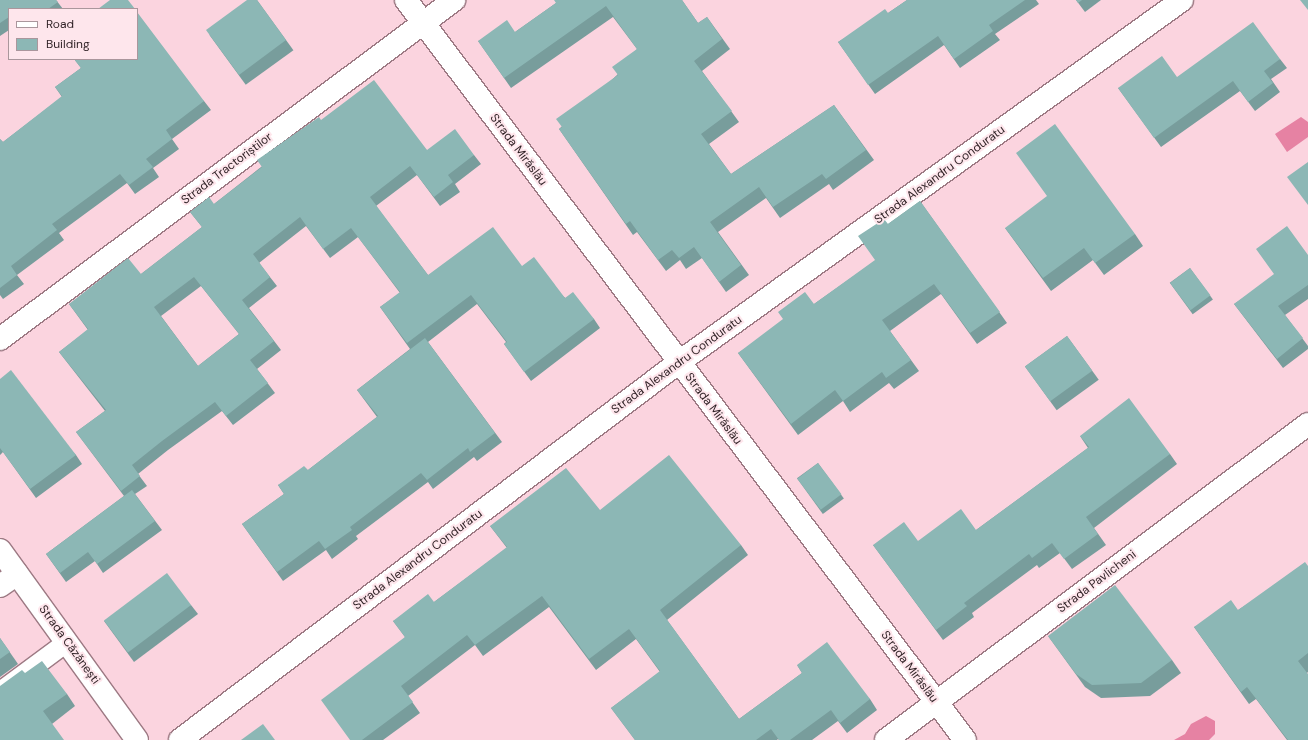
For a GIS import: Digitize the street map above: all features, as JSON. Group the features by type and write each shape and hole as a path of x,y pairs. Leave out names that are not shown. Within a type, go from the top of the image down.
{"street":[{"name":"Strada Mirăslău","path":"406,0 678,363 965,740"},
{"name":"Strada Tractoriștilor","path":"0,339 454,0"},
{"name":"Strada Alexandru Conduratu","path":"180,740 678,363 1182,0"},
{"name":"Strada Pavlicheni","path":"886,740 1308,424"},
{"name":"Strada Căzănești","path":"0,550 8,580 66,642 137,740"}],"lane":[{"path":"0,691 66,642"}],"shaded area":[{"path":"1301,117 1308,122 1308,137 1287,152 1275,134"},
{"path":"1206,716 1215,721 1215,734 1209,740 1174,740 1185,734 1191,724"}],"building":[{"path":"0,0 56,0 58,2 49,8 8,8 8,18 0,23"},
{"path":"110,0 128,0 134,8 99,8"},
{"path":"247,0 257,0 286,40 239,75 206,30"},
{"path":"554,0 682,0 698,23 707,17 722,39 694,61 732,111 701,134 731,174 834,105 866,150 826,179 822,174 773,207 759,187 710,222 741,265 719,282 694,247 679,258 672,250 658,260 630,221 626,224 559,129 562,127 556,119 618,75 612,67 637,49 606,6 504,78 478,41 507,20 515,32 556,3"},
{"path":"907,0 1025,0 989,25 993,31 954,59 938,36 868,85 838,42 885,9 888,13"},
{"path":"1300,0 1308,0 1308,10"},
{"path":"138,13 204,101 166,130 172,139 146,159 153,167 129,185 120,174 52,224 57,230 11,266 17,275 0,288 0,139 3,142 62,96 55,87 81,68 75,60 138,60"},
{"path":"1253,22 1280,59 1264,71 1273,83 1248,102 1233,81 1154,138 1118,88 1162,56 1177,77"},
{"path":"374,80 427,150 455,129 474,155 448,175 453,182 434,197 410,166 370,197 428,275 493,227 522,266 534,257 565,298 573,292 594,319 524,372 504,344 507,342 471,295 407,343 380,307 400,292 351,228 323,249 300,217 253,254 270,277 242,300 274,341 250,360 268,383 226,416 215,402 132,465 140,476 121,491 76,432 106,410 59,352 88,329 69,304 128,258 141,274 202,227 190,212 209,197 214,204 262,167 257,160 319,117 321,120","holes":["194,277 239,334 198,366 154,307"]},
{"path":"1055,124 1135,234 1095,263 1084,248 1043,278 1005,228 1047,196 1016,153"},
{"path":"1308,162 1308,205 1287,177"},
{"path":"920,201 1000,312 970,333 934,284 882,320 911,360 886,378 882,372 843,401 835,390 791,424 738,353 783,319 778,312 805,292 814,304 875,260 858,236 884,219 888,224"},
{"path":"1287,226 1308,255 1308,285 1278,306 1303,338 1277,359 1234,304 1274,274 1256,249"},
{"path":"1190,268 1210,295 1190,310 1170,283"},
{"path":"1067,336 1092,371 1050,401 1025,367"},
{"path":"425,338 495,433 470,452 468,448 427,480 421,473 350,527 352,530 325,549 319,541 277,572 242,524 284,494 278,485 304,466 308,470 378,416 357,390"},
{"path":"11,370 76,455 30,489 0,448 0,379"},
{"path":"1129,398 1170,454 1086,517 1098,534 1064,559 1052,543 1032,558 1029,554 964,603 967,606 936,630 873,545 904,522 918,541 961,509 976,530 1089,447 1080,436"},
{"path":"669,455 741,545 660,610 739,719 802,673 797,665 827,642 870,699 840,723 831,710 790,740 779,740 771,729 756,740 635,740 611,708 660,671 629,629 589,659 542,596 475,645 467,635 401,686 413,702 362,740 350,740 321,700 405,637 393,621 428,594 434,602 507,547 490,526 566,468 600,510"},
{"path":"818,463 841,494 821,510 797,479"},
{"path":"132,490 155,521 97,564 88,552 60,573 46,554"},
{"path":"1305,562 1308,566 1308,653 1298,661 1308,674 1308,740 1288,740 1247,687 1241,692 1194,627 1231,600 1238,610"},
{"path":"167,573 191,605 128,652 104,621"},
{"path":"1115,585 1172,660 1141,683 1092,685 1076,674 1048,636"},
{"path":"0,638 10,652 0,659"},
{"path":"42,661 67,694 43,711 64,740 0,740 0,686 22,670 25,673"},
{"path":"263,724 275,740 241,740"}]}
